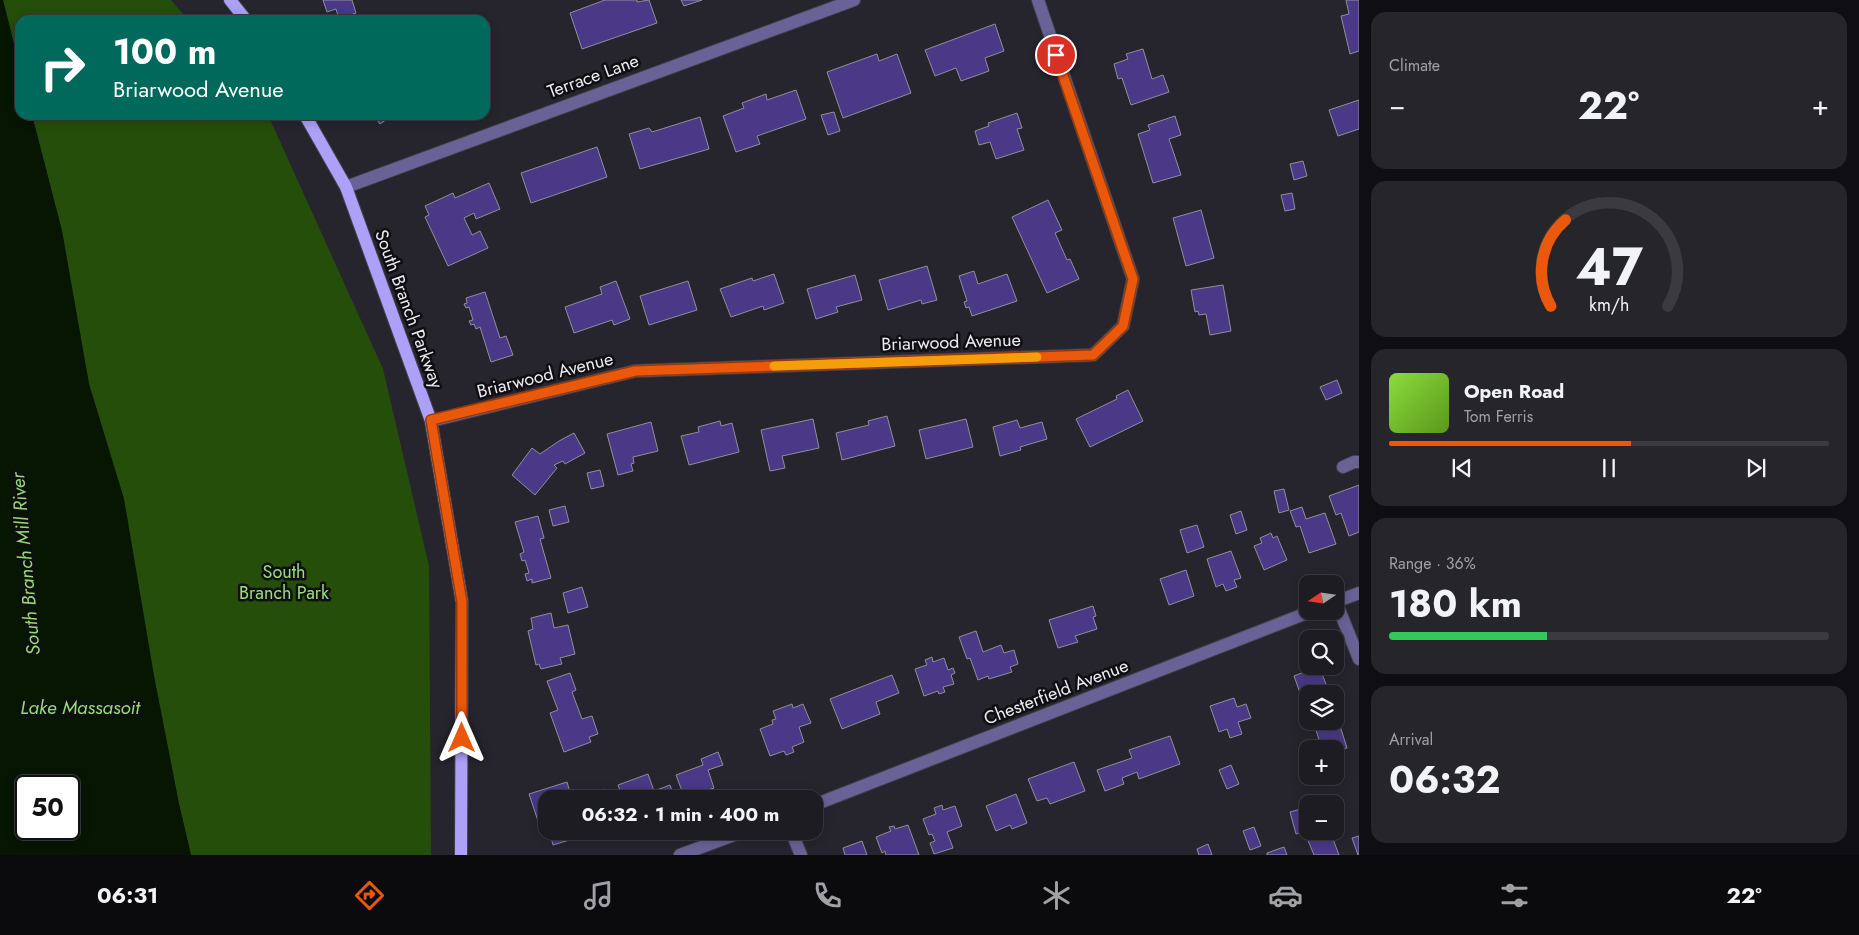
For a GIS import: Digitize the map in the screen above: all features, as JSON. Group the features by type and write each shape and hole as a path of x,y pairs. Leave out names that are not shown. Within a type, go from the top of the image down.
{"main road":[{"path":"230,0 242,15"},
{"name":"South Branch Parkway","path":"308,120 346,187 431,420 462,602 461,855"}],"street":[{"name":"Terrace Lane","path":"346,187 854,0"},
{"name":"Briarwood Avenue","path":"431,420 635,371 1093,355 1123,326 1133,279 1038,0"},
{"path":"1343,467 1359,462"},
{"path":"1344,599 1359,593"},
{"name":"Chesterfield Avenue","path":"823,801 1299,616"},
{"path":"1343,620 1359,659"},
{"path":"680,855 721,840"},
{"path":"794,840 800,855"}],"green space":[{"path":"3,0 171,0 184,15 15,15 15,48"},
{"name":"South Branch Park","path":"33,120 270,120 383,369 429,566 431,855 191,855 154,676 124,499 89,384 62,231"}],"water":[{"name":"Lake Massasoit","path":"0,0 3,0 15,48 15,120 33,120 62,231 89,384 124,499 154,676 191,855 0,855"}],"building":[{"path":"323,0 352,0 356,13 338,15 336,9 327,12"},
{"path":"605,0 637,0 637,2 649,0 657,23 582,49 570,13"},
{"path":"681,0 702,0 684,6"},
{"path":"1346,0 1359,0 1359,51 1350,54 1341,16 1349,14"},
{"path":"995,24 1004,51 985,58 989,71 961,81 956,68 935,76 925,50"},
{"path":"1143,49 1152,79 1163,75 1169,92 1131,105 1122,78 1118,79 1114,64 1128,59 1126,54"},
{"path":"877,54 879,61 897,54 911,93 843,118 827,72"},
{"path":"796,90 806,119 757,136 760,144 736,152 723,116 744,108 742,103 766,94 767,100"},
{"path":"1359,100 1359,129 1338,136 1329,110"},
{"path":"834,112 840,131 828,135 821,115"},
{"path":"1017,113 1022,128 1017,129 1024,150 996,159 990,142 979,145 975,131 989,126 988,123"},
{"path":"1175,116 1181,135 1169,139 1181,175 1153,183 1138,134 1150,130 1148,125"},
{"path":"700,117 709,149 640,169 629,134 649,128 652,132"},
{"path":"377,120 386,120 380,124"},
{"path":"597,147 607,177 531,203 521,173"},
{"path":"1303,161 1307,176 1294,180 1290,164"},
{"path":"489,183 500,209 476,219 474,213 464,218 472,235 480,231 488,248 448,266 425,217 429,215 425,206 453,193 455,198"},
{"path":"1292,193 1295,209 1285,211 1281,195"},
{"path":"1048,200 1062,230 1055,233 1067,260 1070,259 1079,279 1047,293 1012,217"},
{"path":"1201,210 1214,258 1186,266 1173,218"},
{"path":"927,266 937,300 922,304 921,300 888,310 879,280"},
{"path":"974,271 978,284 1007,274 1017,301 972,316 969,307 966,308 964,302 967,301 959,276"},
{"path":"774,274 784,303 764,310 763,306 731,317 720,289 752,278 753,281"},
{"path":"855,275 862,300 836,307 838,312 816,319 807,289"},
{"path":"616,281 630,319 614,325 612,320 574,333 565,307 602,294 600,287"},
{"path":"688,281 697,310 649,325 640,296"},
{"path":"1223,285 1231,331 1210,335 1206,314 1199,315 1198,311 1195,312 1191,290"},
{"path":"485,292 500,338 506,336 513,355 491,362 480,327 476,329 474,324 471,325 469,321 473,320 469,307 466,308 464,304 467,303 466,298"},
{"path":"1337,380 1342,393 1326,400 1320,387"},
{"path":"1128,390 1143,421 1090,447 1076,419 1117,399 1116,396"},
{"path":"887,416 895,446 842,460 836,433 869,425 868,421"},
{"path":"813,419 819,448 782,456 785,468 770,471 761,430"},
{"path":"966,419 973,447 926,459 919,430"},
{"path":"1017,420 1020,428 1042,422 1047,439 1020,447 1021,450 1000,456 993,427"},
{"path":"720,421 721,426 732,423 739,452 689,465 681,436 699,432 698,427"},
{"path":"651,422 658,451 633,457 634,463 631,464 633,471 618,475 607,434"},
{"path":"574,433 585,453 565,464 563,461 554,465 557,468 535,495 512,475 532,448 540,454"},
{"path":"600,470 604,486 591,489 587,473"},
{"path":"1359,485 1359,532 1349,536 1341,513 1336,515 1329,496"},
{"path":"1284,489 1289,510 1279,513 1274,491"},
{"path":"565,506 569,522 553,526 549,510"},
{"path":"1302,507 1306,519 1325,513 1336,544 1309,553 1300,526 1296,527 1290,511"},
{"path":"1241,511 1247,530 1236,534 1230,515"},
{"path":"538,516 544,538 540,539 551,578 532,583 532,579 527,581 525,574 529,573 525,560 522,561 520,554 524,552 515,522"},
{"path":"1197,525 1204,547 1187,553 1180,530"},
{"path":"1271,533 1273,538 1277,536 1287,560 1264,570 1254,546 1262,543 1260,538"},
{"path":"1231,551 1241,578 1234,580 1237,587 1226,591 1223,584 1216,587 1207,559"},
{"path":"1186,570 1194,596 1169,605 1160,579"},
{"path":"582,587 588,607 568,613 563,593"},
{"path":"1093,606 1096,616 1093,617 1097,629 1075,636 1078,642 1058,648 1049,620"},
{"path":"551,613 554,628 568,625 575,654 560,658 562,664 541,669 539,664 536,665 528,631 533,629 531,618"},
{"path":"976,631 983,652 1001,645 1004,653 1014,650 1018,664 1010,667 1012,672 989,679 988,676 978,680 970,658 967,659 959,637"},
{"path":"932,657 933,662 944,658 948,670 953,668 955,673 951,675 954,684 943,687 945,692 939,694 938,691 924,696 915,669 927,665 925,660"},
{"path":"570,673 576,690 572,692 582,719 592,716 598,734 589,737 591,742 564,752 550,713 558,710 547,681"},
{"path":"1299,674 1322,675 1326,685 1299,685 1299,690 1294,676"},
{"path":"892,675 899,693 876,702 880,714 842,729 830,699"},
{"path":"1234,698 1237,707 1246,704 1251,718 1238,722 1242,734 1230,738 1227,729 1219,732 1210,706"},
{"path":"792,704 793,708 803,704 811,723 799,727 804,742 792,747 794,752 786,755 784,751 770,756 760,729 773,724 772,720 776,719 773,711"},
{"path":"1316,730 1341,730 1347,748 1344,749 1344,740 1319,740"},
{"path":"1170,736 1180,764 1139,779 1137,772 1122,778 1124,784 1105,791 1097,770 1132,758 1129,750"},
{"path":"718,752 723,765 708,770 714,788 708,790 682,790 676,775 703,765 701,759"},
{"path":"1074,762 1085,791 1050,804 1047,798 1037,801 1028,779"},
{"path":"1231,765 1239,784 1227,789 1219,770"},
{"path":"648,774 654,790 620,790 618,785"},
{"path":"567,782 569,790 542,790"},
{"path":"670,785 672,790 657,790"},
{"path":"538,791 538,821 529,794"},
{"path":"1016,794 1027,823 1012,829 1010,825 996,831 986,806"},
{"path":"942,805 943,810 955,806 962,826 947,832 953,848 934,854 930,843 935,841 932,834 929,835 923,819 936,814 934,808"},
{"path":"1299,810 1299,833 1296,834 1290,812"},
{"path":"908,825 919,855 886,855 885,851 882,853 876,837 891,831 889,827 894,826 895,829"},
{"path":"1254,827 1261,846 1250,850 1243,831"},
{"path":"1359,836 1359,855 1358,855 1352,838"},
{"path":"552,840 570,840 553,845"},
{"path":"1308,840 1333,840 1339,855 1314,855"},
{"path":"862,841 867,855 845,855 843,848"},
{"path":"1208,844 1212,855 1199,855 1197,849"},
{"path":"1284,847 1287,855 1267,855 1267,853"}],"slow traffic":[{"path":"774,366 1037,357"}],"route":[{"path":"462,738 462,602 431,420 635,371 1093,355 1123,326 1133,279 1056,55"}],"water label":[{"name":"South Branch Mill River","path":"25,564"}]}
